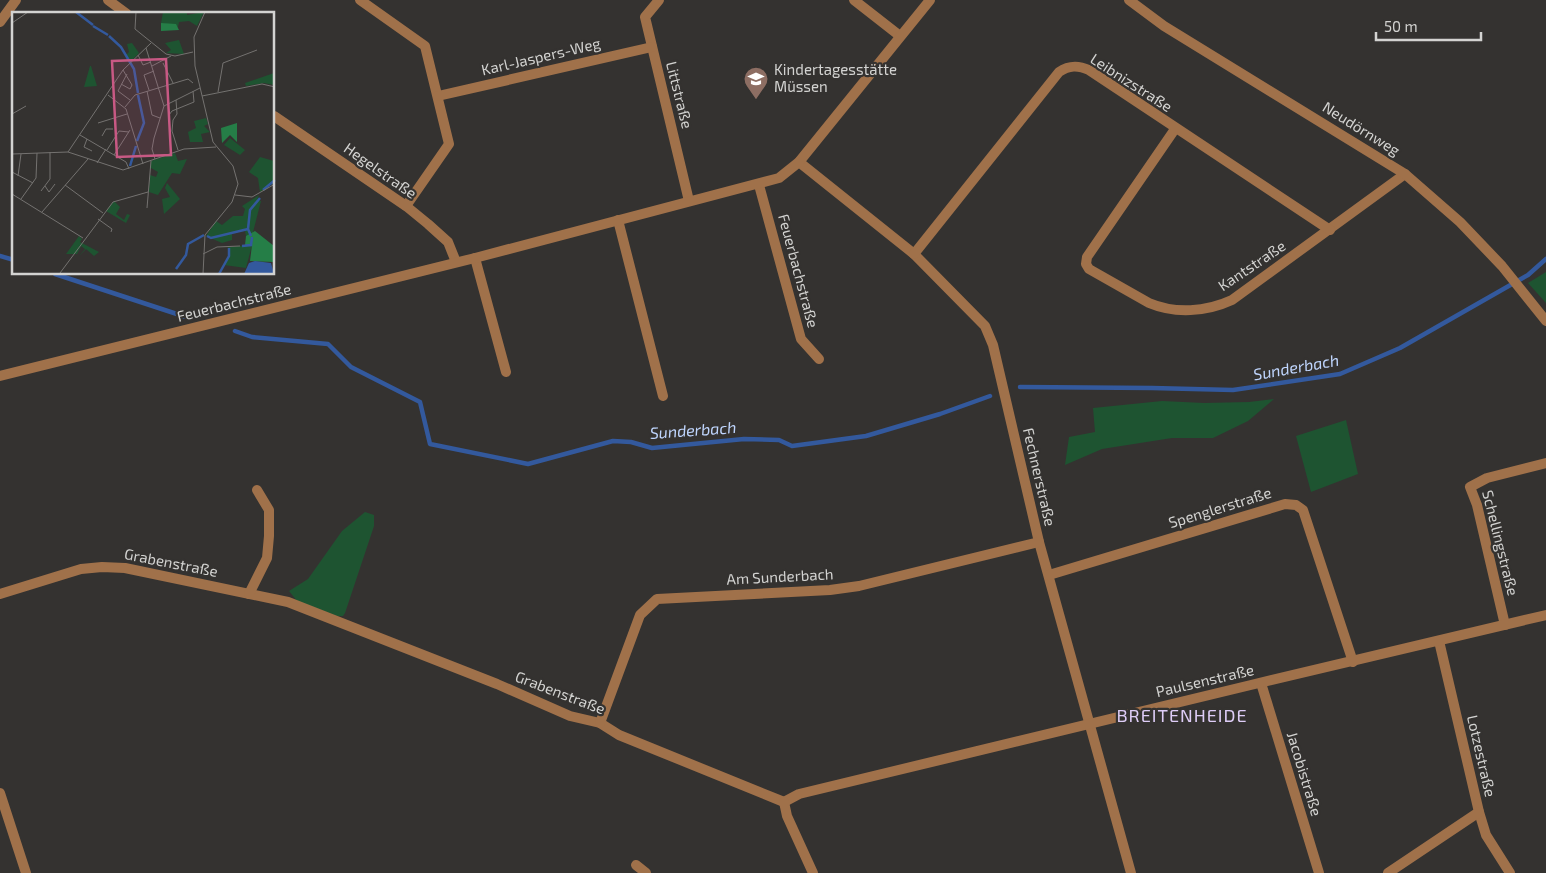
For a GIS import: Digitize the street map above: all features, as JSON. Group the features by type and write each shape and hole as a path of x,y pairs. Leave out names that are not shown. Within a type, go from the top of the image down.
{"street":[{"path":"0,22 16,0"},
{"path":"108,0 124,12"},
{"path":"360,0 425,46 449,144 406,206"},
{"name":"Littstraße","path":"658,0 645,17 689,200"},
{"path":"854,0 900,36"},
{"name":"Feuerbachstraße","path":"0,376 475,258 689,200 759,185 778,178 799,162 930,0"},
{"name":"Neudörnweg","path":"1129,0 1164,26 1405,174 1460,222 1502,266 1546,321"},
{"name":"Karl-Jaspers-Weg","path":"438,96 652,47"},
{"name":"Leibnizstraße","path":"914,254 1059,72 1067,67 1078,66 1089,70 1175,129 1330,230"},
{"name":"Hegelstraße","path":"275,117 406,206 448,242 456,262"},
{"name":"Kantstraße","path":"1175,129 1087,257 1086,264 1089,269 1159,307 1203,310 1214,308 1232,300 1405,174"},
{"name":"Fechnerstraße","path":"799,162 914,254 985,326 993,345 1039,542 1131,873"},
{"name":"Feuerbachstraße","path":"759,185 801,339 819,359"},
{"path":"618,220 663,396"},
{"path":"475,258 506,372"},
{"name":"Schellingstraße","path":"1504,625 1477,505 1470,487 1487,478 1546,463"},
{"path":"249,594 267,558 269,536 269,510 257,490"},
{"name":"Spenglerstraße","path":"1049,575 1285,504 1296,505 1303,510 1352,662"},
{"name":"Am Sunderbach","path":"600,723 640,615 657,598 830,590 859,586 1039,542"},
{"name":"Grabenstraße","path":"0,594 81,569 102,567 125,568 288,602 497,684 570,716 600,723 619,735 784,802"},
{"name":"Paulsenstraße","path":"784,802 798,794 1088,722 1352,662 1546,615"},
{"name":"Lotzestraße","path":"1438,641 1486,835 1510,873"},
{"name":"Jacobistraße","path":"1261,683 1319,873"},
{"path":"0,793 26,873"},
{"path":"784,802 787,816 813,873"},
{"path":"1388,873 1479,812"},
{"path":"636,865 646,873"}],"green space":[{"path":"1546,272 1546,303 1528,283"},
{"path":"1274,399 1248,421 1213,438 1172,438 1102,449 1065,465 1069,437 1095,432 1093,408 1162,401 1204,403 1249,402"},
{"path":"1346,420 1358,474 1311,492 1296,436"},
{"path":"365,512 374,515 374,526 343,616 337,616 297,601 289,591 308,579 342,531"}],"waterway":[{"name":"Sunderbach","path":"0,256 12,259"},
{"name":"Sunderbach","path":"1020,387 1233,390 1340,374 1400,348 1528,275 1546,259"},
{"name":"Sunderbach","path":"58,275 186,317"},
{"name":"Sunderbach","path":"235,331 252,337 328,344 351,367 420,402 430,444 528,464 613,441 631,442 652,448 744,439 779,440 792,446 866,436 940,414 990,396"}],"place":[{"name":"Kindertagesstätte Müssen","path":"756,100"}],"district":[{"name":"BREITENHEIDE","path":"1182,716"}]}
